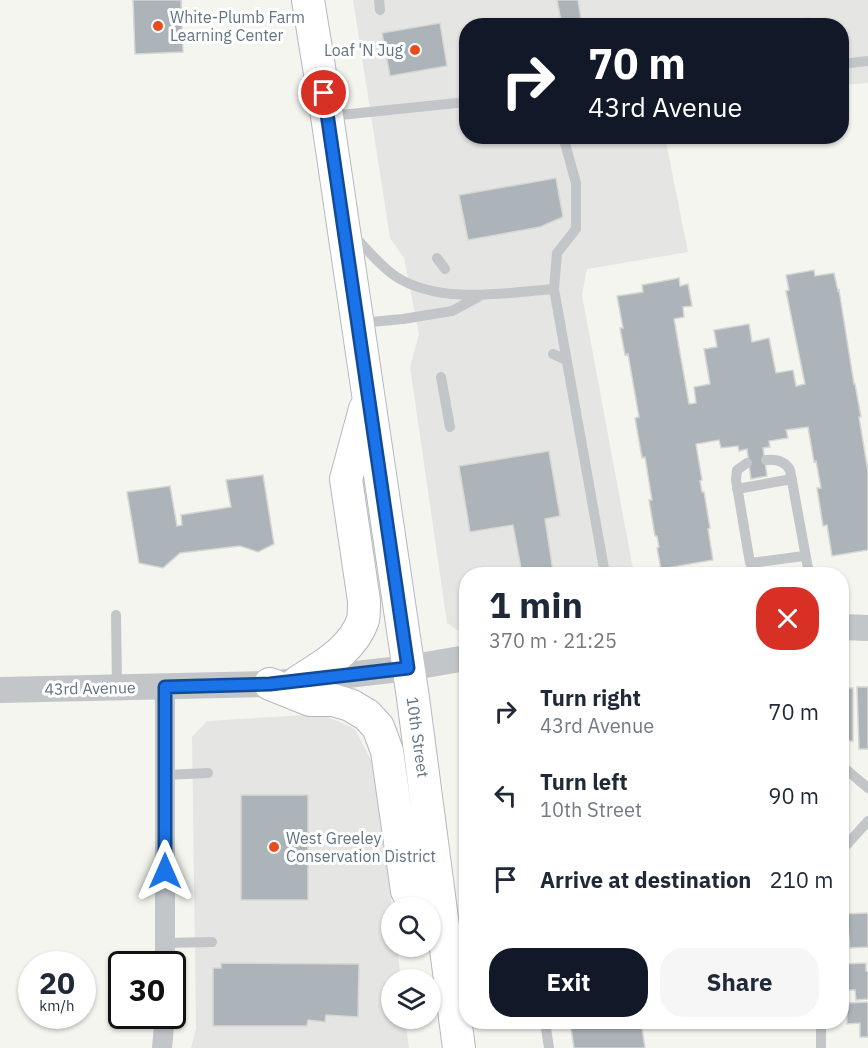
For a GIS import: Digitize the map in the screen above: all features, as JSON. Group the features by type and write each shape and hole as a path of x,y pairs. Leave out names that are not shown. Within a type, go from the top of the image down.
{"main road":[{"name":"10th Street","path":"308,0 344,227 408,668 459,1048"},
{"path":"284,683 331,661 351,642 363,620 364,601 346,479 368,397"},
{"path":"284,683 310,700 333,700 350,705 367,715 378,727 387,751 407,891 411,897"},
{"path":"441,944 448,954"}],"street":[{"path":"849,627 868,628"},
{"name":"43rd Avenue","path":"0,690 284,683 408,668 459,659"},
{"path":"165,687 165,951"},
{"path":"162,1048 164,1029"}],"lane":[{"path":"849,63 868,61"},
{"path":"327,116 459,103"},
{"path":"565,144 576,183 576,229 557,253 554,289 566,360 570,404 604,567"},
{"path":"344,227 394,275 417,287 434,292 480,296 554,289"},
{"path":"437,258 445,269"},
{"path":"358,323 452,311 480,296"},
{"path":"553,354 566,360"},
{"path":"441,377 450,428"},
{"path":"766,460 774,459 783,462 790,470 807,567"},
{"path":"747,463 737,470 737,489 750,563 804,555"},
{"path":"737,489 792,479"},
{"path":"116,615 117,688"},
{"path":"849,772 868,788"},
{"path":"165,775 208,773"},
{"path":"849,842 868,821"},
{"path":"165,943 212,942"},
{"path":"545,1029 549,1048"},
{"path":"821,1029 821,1048"}],"shaded area":[{"path":"353,0 868,0 868,83 849,84 849,18 459,18 459,144 666,144 688,252 587,269 582,295 633,567 459,567 459,631 447,623 410,367 419,334 404,258 390,238"},
{"path":"321,714 355,729 376,770 391,897 381,897 381,957 398,957 400,969 381,969 381,1029 406,1029 409,1048 191,1048 196,1028 192,737 207,721"}],"building":[{"name":"White-Plumb Farm Learning Center","path":"133,0 181,0 183,52 135,54"},
{"path":"557,0 578,0 581,18 560,18"},
{"name":"Loaf 'N Jug","path":"440,23 447,66 390,76 382,33"},
{"path":"556,178 563,217 540,227 468,240 459,195"},
{"path":"814,270 815,276 834,273 861,417 859,417 868,472 868,550 832,556 827,525 823,526 817,488 821,488 808,427 786,430 788,438 769,441 770,447 763,448 767,476 751,479 747,449 739,451 738,446 721,448 719,440 696,444 713,560 661,567 657,548 659,547 649,500 652,500 645,457 642,458 635,418 639,417 628,354 625,355 620,328 623,328 617,296 643,292 642,285 679,278 680,286 688,284 692,306 683,307 684,317 674,319 689,404 696,403 694,387 710,384 704,349 717,347 714,330 749,324 752,342 769,338 776,373 793,370 796,386 805,384 786,291 789,290 786,275"},
{"path":"549,451 560,516 545,519 552,567 521,567 513,525 470,532 459,466"},
{"path":"263,475 274,544 258,552 240,546 180,553 163,568 139,563 127,492 170,486 177,526 182,525 181,515 231,507 226,480"},
{"path":"857,687 868,687 868,749 859,749"},
{"path":"849,688 853,688 853,741 849,741"},
{"name":"West Greeley Conservation District","path":"241,795 308,795 308,900 241,900"},
{"path":"868,913 868,947 850,948 849,914"},
{"path":"221,963 359,964 358,1017 326,1015 325,1022 308,1020 307,1026 213,1026 213,968 221,968"},
{"path":"866,963 868,999 856,1000 855,990 849,990 849,964"},
{"path":"868,1002 868,1037 860,1037 860,1023 849,1024 849,1003"},
{"path":"571,1029 642,1029 645,1048 574,1048"}],"place":[{"name":"White-Plumb Farm Learning Center","path":"158,26"},
{"name":"Loaf 'N Jug","path":"415,50"},
{"name":"West Greeley Conservation District","path":"274,847"}],"route":[{"path":"165,871 165,687 298,682 408,668 324,93"}]}
